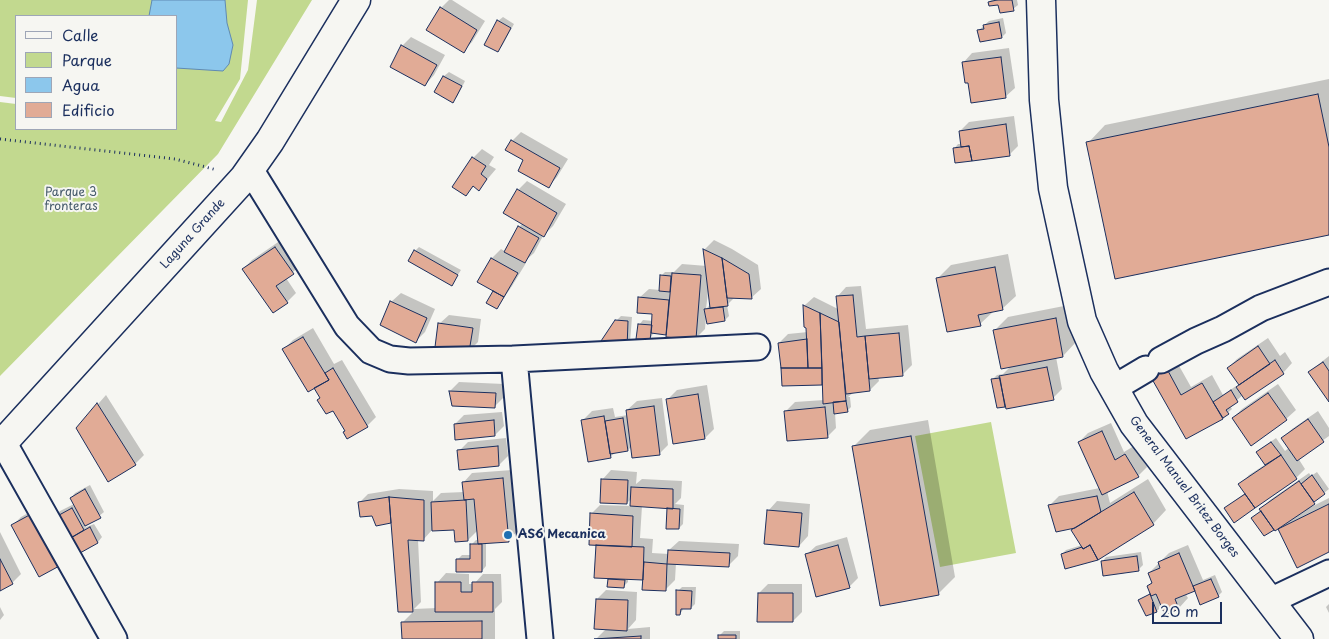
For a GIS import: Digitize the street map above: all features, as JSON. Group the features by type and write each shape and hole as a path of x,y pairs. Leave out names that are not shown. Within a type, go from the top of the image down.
{"main road":[{"name":"Laguna Grande","path":"2,444 247,173 270,140 356,0"},
{"name":"General Manuel Britez Borges","path":"1041,0 1044,100 1053,188 1068,264 1082,321 1104,371 1134,424 1299,639"}],"street":[{"path":"247,173 347,326 371,351 390,359 409,361 514,359 757,347"},
{"path":"1114,388 1196,341 1223,329 1261,308 1329,282"},
{"path":"514,359 540,639"},
{"path":"2,444 114,639"},
{"path":"1270,601 1329,572"}],"path":[{"path":"0,139 175,159 247,173"}],"green space":[{"name":"Parque 3 fronteras","path":"0,0 248,0 240,79 215,121 221,122 248,70 257,0 312,0 218,154 0,376 0,102 15,104 15,130 178,130 178,15 15,15 15,98 0,96"},
{"path":"991,422 1016,553 940,567 915,436"}],"water":[{"path":"152,0 225,0 227,23 233,45 229,64 223,71 178,68 178,15 149,15"}],"building":[{"path":"1012,0 1014,11 1000,13 998,5 989,6 988,2"},
{"path":"440,7 477,30 464,53 426,30"},
{"path":"497,20 511,28 498,52 484,45"},
{"path":"999,22 1002,38 980,42 977,30 984,29 983,25"},
{"path":"401,45 437,65 425,86 390,67"},
{"path":"1001,57 1006,98 971,103 968,83 965,83 962,62"},
{"path":"443,76 462,86 453,103 434,92"},
{"path":"1318,94 1329,147 1329,235 1115,279 1086,142"},
{"path":"1006,124 1010,156 972,161 969,146 961,147 959,131"},
{"path":"511,140 560,168 549,188 518,171 523,160 505,150"},
{"path":"969,146 972,161 955,163 953,148"},
{"path":"472,157 486,166 481,174 487,179 479,191 473,186 466,196 452,187"},
{"path":"517,189 557,213 544,237 503,213"},
{"path":"518,226 539,238 525,263 504,252"},
{"path":"275,247 294,274 276,286 288,303 273,313 242,269"},
{"path":"703,249 722,258 728,306 710,308"},
{"path":"414,250 458,275 452,286 408,261"},
{"path":"491,258 518,273 504,297 477,282"},
{"path":"722,258 749,274 752,299 727,298"},
{"path":"995,267 1003,310 978,315 981,326 947,332 936,278"},
{"path":"672,273 701,275 696,339 676,344 676,338 666,337"},
{"path":"660,275 671,276 670,292 659,291"},
{"path":"493,291 504,297 497,309 486,303"},
{"path":"853,295 857,337 865,336 870,391 846,394 836,296"},
{"path":"638,297 669,300 666,335 651,333 652,314 637,313"},
{"path":"390,301 427,318 416,343 380,325"},
{"path":"803,305 820,313 822,368 808,368"},
{"path":"723,307 725,321 707,324 704,309"},
{"path":"820,313 839,322 846,401 823,404"},
{"path":"1056,318 1063,357 1001,369 993,330"},
{"path":"615,320 628,321 627,349 597,347"},
{"path":"438,323 473,328 469,352 435,347"},
{"path":"638,324 652,325 650,340 636,339"},
{"path":"899,333 903,376 869,379 865,336"},
{"path":"303,337 329,380 308,392 282,349"},
{"path":"807,339 808,368 781,368 778,343"},
{"path":"1258,346 1270,364 1239,385 1227,368"},
{"path":"1160,356 1181,395 1202,383 1223,419 1186,439 1144,365"},
{"path":"1275,360 1284,374 1245,400 1236,387"},
{"path":"1323,362 1329,371 1329,402 1308,372"},
{"path":"1047,367 1054,400 1006,409 999,376"},
{"path":"333,368 368,427 347,439 343,432 345,431 333,411 326,414 317,400 320,398 314,388 329,380 325,373"},
{"path":"781,368 822,368 822,385 782,386"},
{"path":"1000,378 1005,407 997,408 991,379"},
{"path":"1231,390 1238,402 1226,410 1229,414 1223,418 1213,402"},
{"path":"449,391 496,393 495,408 452,406"},
{"path":"1268,393 1287,420 1251,446 1232,418"},
{"path":"698,394 705,439 673,444 666,399"},
{"path":"846,401 848,412 834,414 833,402"},
{"path":"97,403 136,465 108,482 76,428"},
{"path":"654,406 660,455 632,458 626,410"},
{"path":"825,407 828,438 787,441 784,411"},
{"path":"604,416 611,458 588,462 581,420"},
{"path":"623,418 628,451 610,454 605,421"},
{"path":"1308,419 1324,442 1297,461 1281,438"},
{"path":"494,420 495,436 455,440 454,424"},
{"path":"1102,431 1115,460 1125,454 1139,477 1102,495 1078,442"},
{"path":"911,436 939,595 880,606 852,446"},
{"path":"1271,442 1281,455 1265,465 1256,452"},
{"path":"498,446 499,466 459,470 457,450"},
{"path":"1281,455 1297,479 1255,508 1238,484"},
{"path":"1312,475 1325,494 1314,502 1301,484"},
{"path":"503,478 509,542 478,544 474,499 464,500 462,482"},
{"path":"601,479 628,480 627,504 600,503"},
{"path":"1299,481 1315,504 1275,531 1259,509"},
{"path":"631,487 673,489 673,509 630,506"},
{"path":"85,489 101,518 85,526 70,498"},
{"path":"1134,492 1154,525 1098,560 1090,545 1083,549 1071,530"},
{"path":"1245,494 1255,508 1234,523 1224,508"},
{"path":"1097,496 1101,512 1075,528 1056,532 1048,505"},
{"path":"389,497 391,523 376,526 372,516 360,517 358,502"},
{"path":"389,497 424,500 424,541 408,540 413,612 398,612"},
{"path":"466,500 468,541 455,542 454,530 432,531 431,502"},
{"path":"1329,504 1329,552 1297,568 1278,529"},
{"path":"72,508 84,530 62,543 50,520"},
{"path":"667,508 680,509 679,529 666,529"},
{"path":"767,510 802,513 799,547 764,544"},
{"path":"1261,511 1274,530 1264,536 1251,518"},
{"path":"35,512 63,564 39,577 11,525"},
{"path":"590,513 633,516 632,547 589,545"},
{"path":"90,527 98,543 71,558 62,543"},
{"path":"470,544 482,544 482,572 456,572 456,559 470,559"},
{"path":"596,545 644,547 643,580 594,578"},
{"path":"838,545 850,588 816,597 805,554"},
{"path":"1090,545 1098,560 1065,569 1061,554 1082,547 1083,549"},
{"path":"668,550 730,553 729,567 667,564"},
{"path":"1179,553 1195,591 1175,599 1179,609 1165,615 1156,594 1151,596 1147,586 1152,583 1148,573 1160,568 1158,562"},
{"path":"1137,556 1139,571 1103,576 1101,561"},
{"path":"0,559 13,584 0,591"},
{"path":"644,562 667,564 666,591 642,590"},
{"path":"608,579 625,580 624,588 607,587"},
{"path":"1211,579 1219,597 1200,605 1193,586"},
{"path":"435,582 461,582 461,592 472,592 472,582 493,582 493,612 435,612"},
{"path":"676,590 692,591 691,609 681,609 680,615 676,615"},
{"path":"758,593 793,593 793,622 757,622"},
{"path":"1150,594 1157,612 1146,616 1138,600"},
{"path":"596,599 628,600 627,631 594,629"},
{"path":"482,621 482,639 402,639 401,622"},
{"path":"718,635 736,635 736,639 718,639"},
{"path":"641,636 641,639 594,639"}],"place":[{"name":"AS6 Mecanica","path":"508,535"}]}
